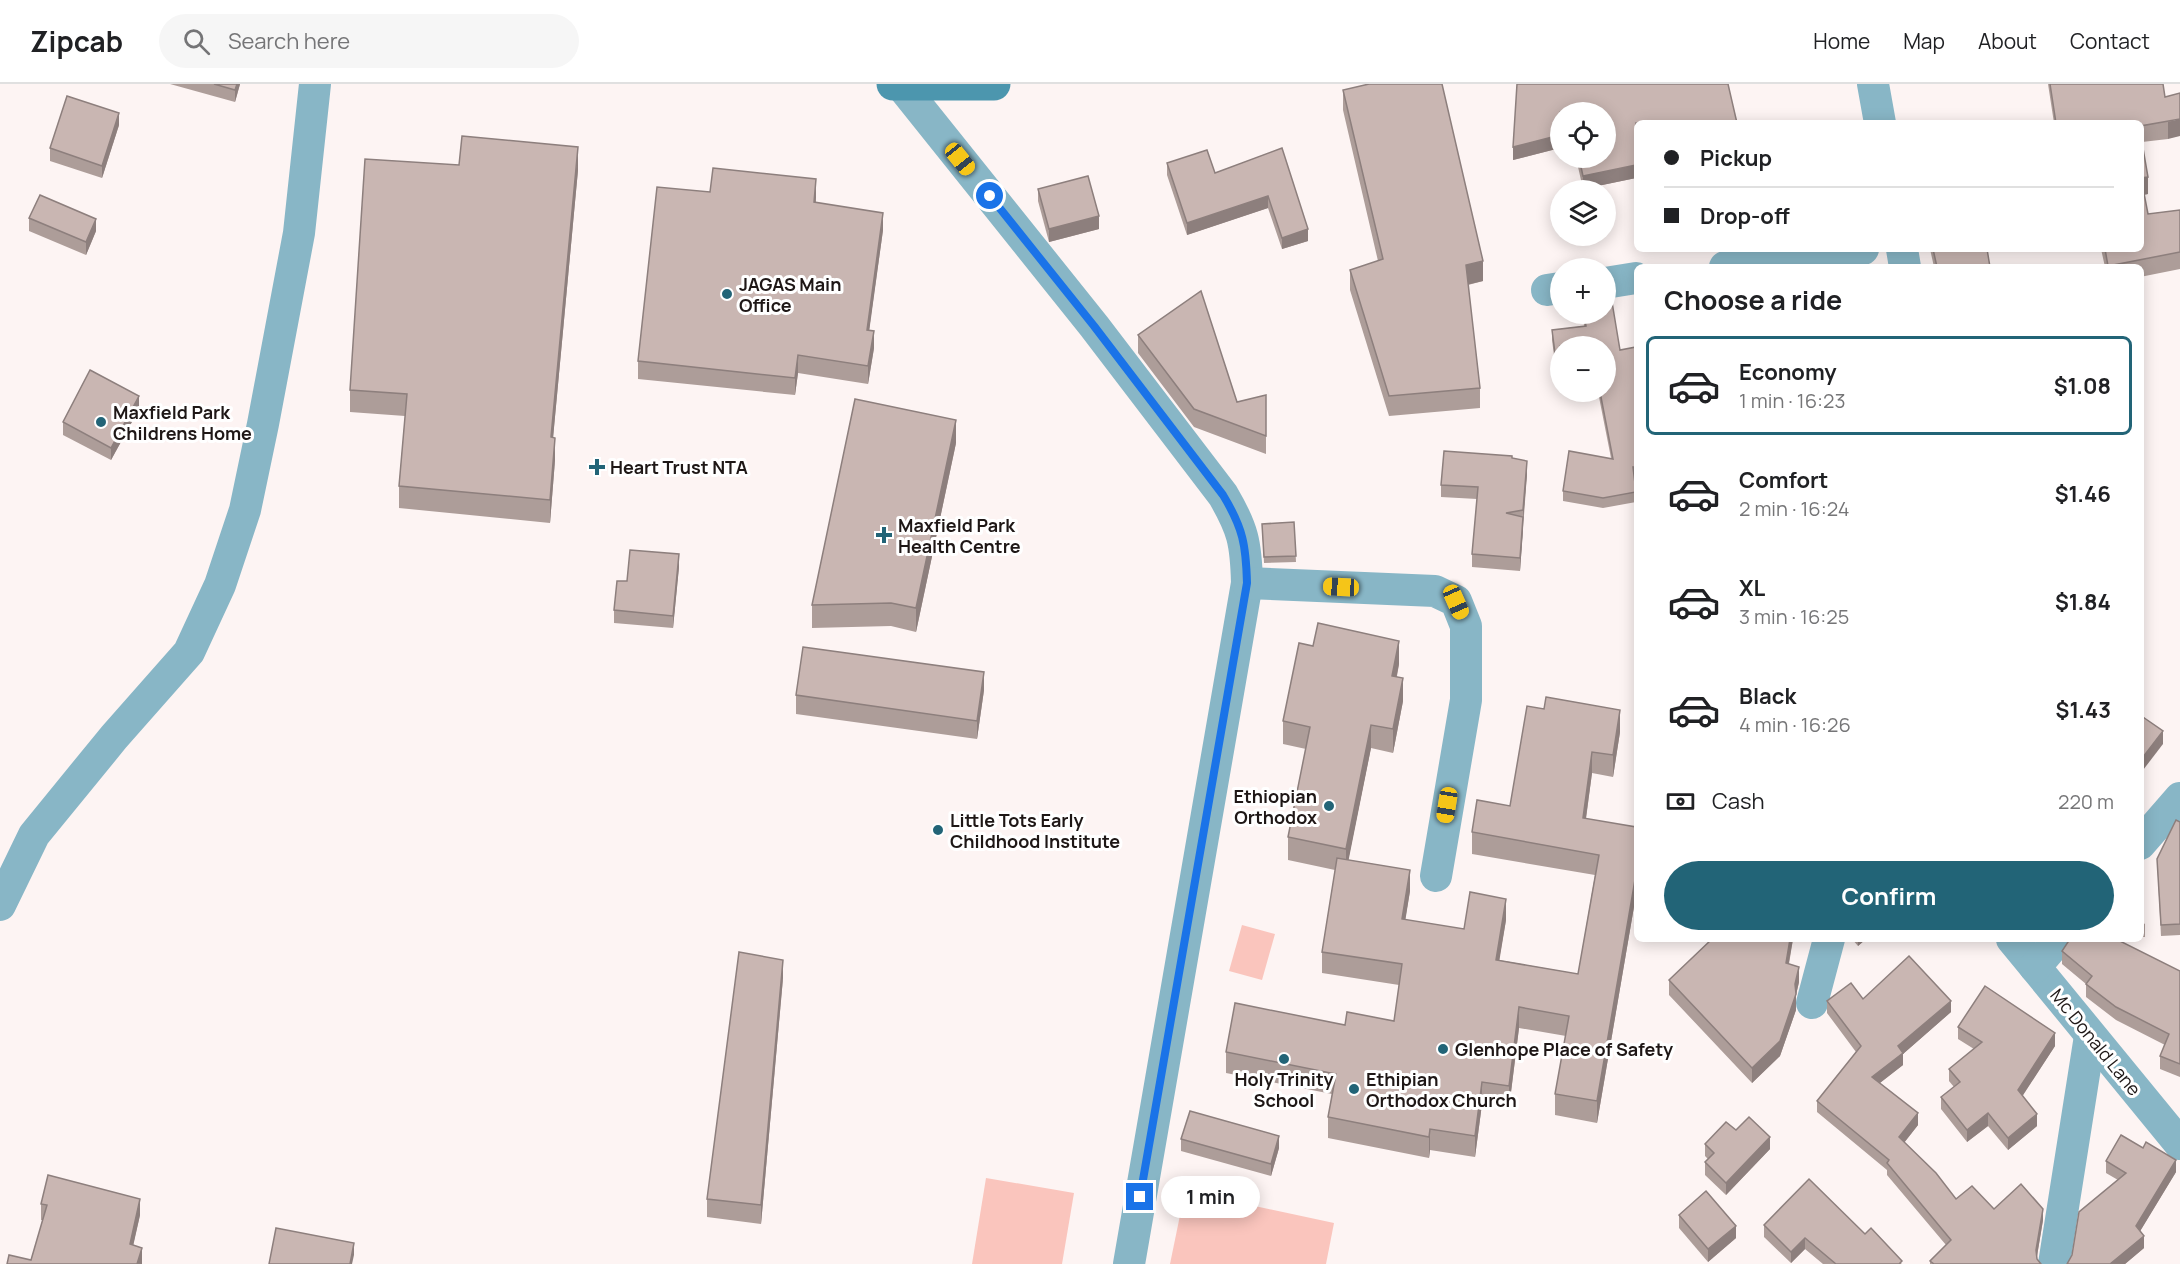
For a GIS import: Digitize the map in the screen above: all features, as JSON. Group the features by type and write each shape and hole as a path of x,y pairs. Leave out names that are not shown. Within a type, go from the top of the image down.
{"main road":[{"path":"893,84 994,84"}],"street":[{"path":"0,905 34,835 114,737 189,652 220,585 244,510 293,266 299,233 315,84"},
{"path":"1873,84 1879,120"},
{"path":"901,85 1094,326 1223,495 1239,522 1246,552 1247,583 1129,1264"},
{"path":"1748,264 1840,252"},
{"path":"1616,281 1634,278"},
{"path":"1247,583 1435,591 1456,602 1466,626 1466,700 1436,876"},
{"path":"2144,839 2180,798"},
{"path":"1812,1003 1828,942"},
{"name":"Mc Donald Lane","path":"2014,942 2180,1144"},
{"path":"2035,967 2056,942"},
{"path":"2054,1264 2090,1036"}],"shaded area":[{"path":"1242,925 1275,934 1262,980 1229,971"},
{"path":"986,1178 1074,1193 1062,1264 972,1264"},
{"path":"1185,1191 1334,1223 1326,1264 1170,1264"}],"building":[{"path":"214,84 237,84 235,90"},
{"path":"1369,84 1442,84 1483,261 1466,265 1480,388 1389,396 1350,270 1383,259 1343,90"},
{"path":"1517,84 1728,84 1736,120 1634,120 1634,165 1583,176 1581,168 1616,168 1616,102 1550,102 1550,138 1513,147"},
{"path":"2050,84 2163,84 2165,97 2180,93 2180,119 2144,125 2144,120 2056,120"},
{"path":"67,96 119,113 102,166 50,148"},
{"path":"462,136 578,147 551,437 555,438 550,500 399,486 407,394 350,390 365,159 459,165"},
{"path":"1282,148 1308,229 1282,238 1268,196 1187,223 1167,163 1207,150 1215,173"},
{"path":"2144,154 2148,177 2144,178"},
{"name":"JAGAS Main Office","path":"713,168 816,179 814,202 883,213 867,330 874,331 868,366 798,355 795,378 638,361 657,187 710,192"},
{"path":"1088,176 1099,216 1049,229 1038,189"},
{"path":"2144,193 2148,214 2180,210 2180,252 2108,264 2106,252 2144,252"},
{"path":"40,195 96,219 86,242 29,218"},
{"path":"1934,252 1988,252 1990,264 1936,264"},
{"path":"1201,291 1237,402 1266,395 1266,436 1194,409 1138,335"},
{"path":"1586,324 1616,324 1620,350 1634,347 1634,492 1603,498 1563,491 1569,451 1613,459 1602,402 1616,402 1616,336 1553,336 1552,330 1586,326"},
{"name":"Maxfield Park Childrens Home","path":"90,370 139,396 111,448 63,422"},
{"name":"Maxfield Park Health Centre","path":"855,399 956,420 916,608 891,603 812,605"},
{"path":"1444,451 1512,456 1512,458 1527,461 1523,510 1506,513 1523,517 1520,558 1472,554 1478,487 1441,485"},
{"path":"1294,522 1296,556 1264,557 1262,524"},
{"path":"630,550 679,554 673,616 614,610 617,581 627,581"},
{"name":"Ethiopian Orthodox","path":"1318,623 1399,641 1392,676 1403,678 1393,729 1371,725 1346,849 1288,837 1310,727 1283,721 1299,643 1313,646"},
{"path":"803,647 984,672 977,721 796,695"},
{"path":"1546,697 1620,710 1613,755 1592,752 1583,818 1634,827 1634,886 1597,1101 1555,1094 1569,1016 1519,1007 1509,1086 1482,1082 1475,1136 1430,1129 1429,1137 1328,1117 1336,1074 1226,1052 1235,1003 1345,1025 1347,1012 1394,1021 1402,964 1322,952 1337,858 1410,870 1402,919 1464,929 1470,892 1506,899 1496,960 1578,974 1599,855 1472,832 1477,800 1510,806 1527,706 1544,709"},
{"path":"2144,718 2163,731 2144,756"},
{"path":"2176,820 2180,822 2180,924 2161,925 2157,859"},
{"path":"1709,942 1790,942 1786,963 1799,967 1795,984 1796,994 1780,1041 1752,1068 1669,980"},
{"path":"2068,942 2122,942 2180,971 2180,1064 2160,1056 2169,1034 2116,1007 2086,984 2092,976 2062,951"},
{"path":"739,952 783,960 761,1205 707,1199"},
{"path":"1909,956 1951,1001 1898,1046 1903,1053 1872,1077 1918,1113 1899,1137 1936,1173 1956,1199 1972,1186 1994,1209 2021,1184 2043,1209 2036,1250 2037,1259 2041,1264 1934,1264 1930,1261 1951,1240 1887,1163 1889,1160 1817,1101 1861,1046 1827,1001 1851,983 1863,999"},
{"path":"1985,986 2055,1033 2018,1090 2037,1114 2008,1138 1988,1113 1967,1130 1941,1097 1960,1082 1949,1069 1982,1042 1958,1027"},
{"path":"1190,1111 1279,1136 1271,1164 1181,1139"},
{"path":"1749,1117 1770,1137 1726,1183 1705,1162 1714,1153 1705,1144 1726,1122 1736,1130"},
{"path":"2121,1135 2143,1148 2146,1142 2176,1160 2136,1226 2144,1236 2110,1264 2067,1264 2072,1255 2079,1212 2126,1173 2106,1161"},
{"path":"48,1175 140,1199 130,1244 142,1248 137,1264 7,1264 9,1255 31,1260 47,1205 41,1204"},
{"path":"1809,1179 1865,1234 1871,1228 1902,1261 1899,1264 1836,1264 1805,1238 1791,1252 1764,1225"},
{"path":"1706,1191 1736,1226 1708,1249 1679,1215"},
{"path":"276,1228 354,1243 350,1264 269,1264"}],"place":[{"name":"JAGAS Main Office","path":"727,294"},
{"name":"Maxfield Park Childrens Home","path":"101,422"},
{"name":"Heart Trust NTA","path":"597,467"},
{"name":"Maxfield Park Health Centre","path":"884,535"},
{"name":"Ethiopian Orthodox","path":"1329,806"},
{"name":"Little Tots Early Childhood Institute","path":"938,830"},
{"name":"Glenhope Place of Safety","path":"1443,1049"},
{"name":"Holy Trinity School","path":"1284,1059"},
{"name":"Ethipian Orthodox Church","path":"1354,1089"}],"route":[{"path":"990,196 1094,326 1223,495 1239,522 1246,552 1247,583 1140,1197"}]}
